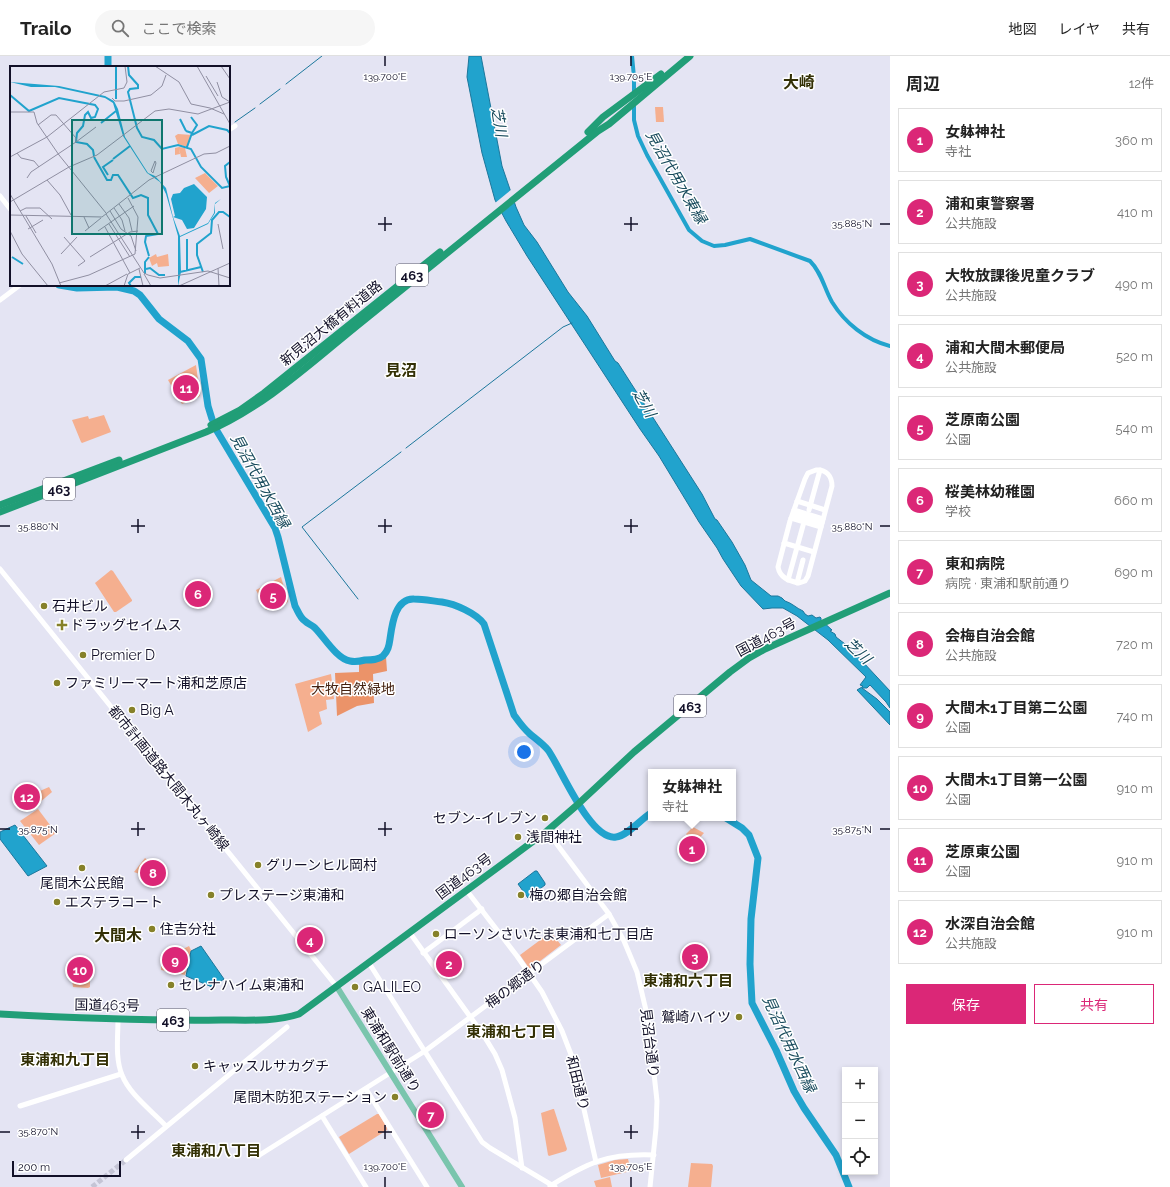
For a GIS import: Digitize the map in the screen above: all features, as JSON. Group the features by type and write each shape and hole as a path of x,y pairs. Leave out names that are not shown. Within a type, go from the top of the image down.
{"highway":[{"name":"463","path":"653,83 683,56"},
{"name":"463","path":"653,83 690,56"},
{"name":"新見沼大橋有料道路","path":"117,463 157,449 207,427 240,410 264,393 595,127 603,117 653,83"},
{"name":"463","path":"0,505 117,463"},
{"name":"463","path":"0,512 117,463"},
{"name":"国道463号","path":"0,1014 118,1019 200,1020 286,1018 299,1014 547,831 634,752 740,664 761,651 890,593"}],"main road":[{"name":"東浦和駅前通り","path":"337,987 462,1187"}],"street":[{"path":"230,129 234,126"},
{"path":"0,196 10,209"},
{"path":"0,300 19,286"},
{"path":"810,508 820,470"},
{"path":"820,470 827,472 832,483 811,563 805,581 802,583 788,580 782,576 778,569 797,501 806,476 812,471 820,470"},
{"path":"797,501 810,508 825,510"},
{"path":"793,514 804,522 822,523"},
{"path":"793,514 822,523"},
{"path":"788,580 804,522"},
{"path":"784,544 814,552"},
{"path":"794,558 811,563"},
{"path":"797,583 803,560"},
{"name":"都市計画道路大間木丸ヶ崎線","path":"0,569 337,987"},
{"name":"見沼台通り","path":"547,831 609,914 634,963 648,1019 657,1101 654,1155 650,1187"},
{"name":"和田通り","path":"467,891 529,973 552,1010 562,1030 572,1057 596,1162"},
{"path":"423,953 482,909"},
{"name":"梅の郷通り","path":"258,1156 425,1051 609,914"},
{"path":"410,933 490,1045 502,1070 515,1118 522,1168"},
{"path":"369,963 482,1142 490,1148 552,1186 575,1170 596,1162 614,1157 654,1155"},
{"path":"118,1019 118,1061 121,1074 130,1089 166,1126"},
{"path":"126,1160 287,1027"},
{"path":"20,1106 121,1074"},
{"path":"366,1089 428,1187"},
{"path":"322,1116 366,1187"}],"shaded area":[{"path":"655,107 663,107 664,122 656,122"},
{"path":"196,365 200,395 199,397 182,404 168,380"},
{"path":"104,415 111,432 82,443 72,420 88,416 89,419"},
{"path":"111,570 132,600 116,612 114,612 95,583"},
{"path":"281,577 288,601 287,603 266,610 256,590"},
{"path":"331,674 334,699 326,700 327,709 319,712 322,724 308,732 295,684"},
{"path":"49,787 52,792 39,803 33,794"},
{"path":"38,809 56,833 39,845 20,821"},
{"path":"693,827 704,833 695,843 686,834"},
{"path":"145,858 154,865 145,876 134,872"},
{"path":"551,932 561,945 529,968 520,955"},
{"path":"189,946 191,950 185,975 161,970 161,961 163,959"},
{"path":"85,956 90,974 90,987 73,987 70,963"},
{"path":"554,1109 567,1149 566,1151 549,1156 541,1113"},
{"path":"379,1114 387,1130 349,1154 339,1137"},
{"path":"628,1159 631,1171 601,1178 598,1165 615,1160"},
{"path":"691,1163 712,1164 711,1187 688,1187"},
{"path":"610,1177 612,1187 596,1187 594,1181"}],"green space":[{"name":"大牧自然緑地","path":"386,657 387,671 373,674 374,703 357,706 337,716 335,673 359,672 359,663 373,662"}],"water":[{"path":"469,56 481,56 502,166 516,207 524,225 537,242 568,292 587,316 702,494 715,519 732,542 745,565 751,580 771,596 778,596 782,598 803,611 808,616 812,615 816,618 820,617 821,620 832,630 830,631 849,647 890,691 890,708 870,685 867,688 862,688 877,699 890,712 890,725 857,690 863,686 860,685 866,677 828,640 797,616 783,608 763,609 741,586 699,522 659,456 527,256 495,200 482,153 467,77"},
{"path":"15,825 47,866 28,876 0,839 0,832"},
{"path":"537,871 545,885 528,898 518,884"},
{"path":"201,946 224,979 212,987 186,976 191,951"}],"pier":[{"path":"512,189 516,201 500,214 495,203"}],"waterway":[{"name":"見沼代用水西縁","path":"108,56 108,66"},
{"path":"286,84 322,56"},
{"name":"見沼代用水東縁","path":"632,56 634,93"},
{"path":"260,104 280,89"},
{"name":"見沼代用水東縁","path":"634,102 634,120 638,136 689,230 702,241 714,246 750,239 810,261 820,276 829,297 843,317 857,330 873,340 890,346"},
{"path":"235,122 255,108"},
{"name":"見沼代用水西縁","path":"65,286 77,288 117,287 134,291 140,295 159,319 188,341 201,359 208,406 212,419"},
{"path":"406,448 563,327 572,323"},
{"name":"見沼代用水西縁","path":"217,431 275,528 295,606 299,614 303,620 315,628 340,656 350,661 375,660 383,656 389,646 393,620 396,613 403,603 408,600 417,599 442,602 465,610 476,616 484,624 514,715 521,725 548,750 577,802 596,828 606,835 616,837 625,834 648,815"},
{"path":"358,599 302,527 401,452"},
{"name":"見沼代用水西縁","path":"731,821 742,828 749,835 758,858 751,919 750,964 752,1003 776,1050 794,1091 836,1155 849,1187"}],"tunnel":[{"path":"92,1187 126,1160"}],"place":[{"name":"芝原東公園","path":"186,388"},
{"name":"桜美林幼稚園","path":"198,594"},
{"name":"芝原南公園","path":"273,596"},
{"name":"石井ビル","path":"44,606"},
{"name":"ドラッグセイムス","path":"62,625"},
{"name":"Premier D","path":"83,655"},
{"name":"ファミリーマート浦和芝原店","path":"57,683"},
{"name":"Big A","path":"132,710"},
{"name":"水深自治会館","path":"27,797"},
{"name":"セブン-イレブン","path":"545,818"},
{"name":"浅間神社","path":"518,837"},
{"name":"女躰神社","path":"692,849"},
{"name":"グリーンヒル岡村","path":"258,865"},
{"name":"尾間木公民館","path":"82,868"},
{"name":"会梅自治会館","path":"153,873"},
{"name":"プレステージ東浦和","path":"211,895"},
{"name":"梅の郷自治会館","path":"521,895"},
{"name":"エステラコート","path":"57,902"},
{"name":"住吉分社","path":"152,929"},
{"name":"ローソンさいたま東浦和七丁目店","path":"436,934"},
{"name":"浦和大間木郵便局","path":"310,940"},
{"name":"大牧放課後児童クラブ","path":"695,957"},
{"name":"大間木1丁目第二公園","path":"175,960"},
{"name":"浦和東警察署","path":"449,964"},
{"name":"大間木1丁目第一公園","path":"80,970"},
{"name":"セレナハイム東浦和","path":"171,985"},
{"name":"GALILEO","path":"355,987"},
{"name":"鷲崎ハイツ","path":"739,1017"},
{"name":"キャッスルサカグチ","path":"195,1066"},
{"name":"尾間木防犯ステーション","path":"395,1097"},
{"name":"東和病院","path":"431,1115"}],"district":[{"name":"大崎","path":"799,82"},
{"name":"見沼","path":"401,370"},
{"name":"大間木","path":"118,935"},
{"name":"東浦和六丁目","path":"688,981"},
{"name":"東浦和七丁目","path":"511,1032"},
{"name":"東浦和九丁目","path":"65,1060"},
{"name":"東浦和八丁目","path":"216,1151"}],"water label":[{"name":"芝川","path":"499,122"},
{"name":"芝川","path":"644,403"},
{"name":"芝川","path":"858,651"}]}
